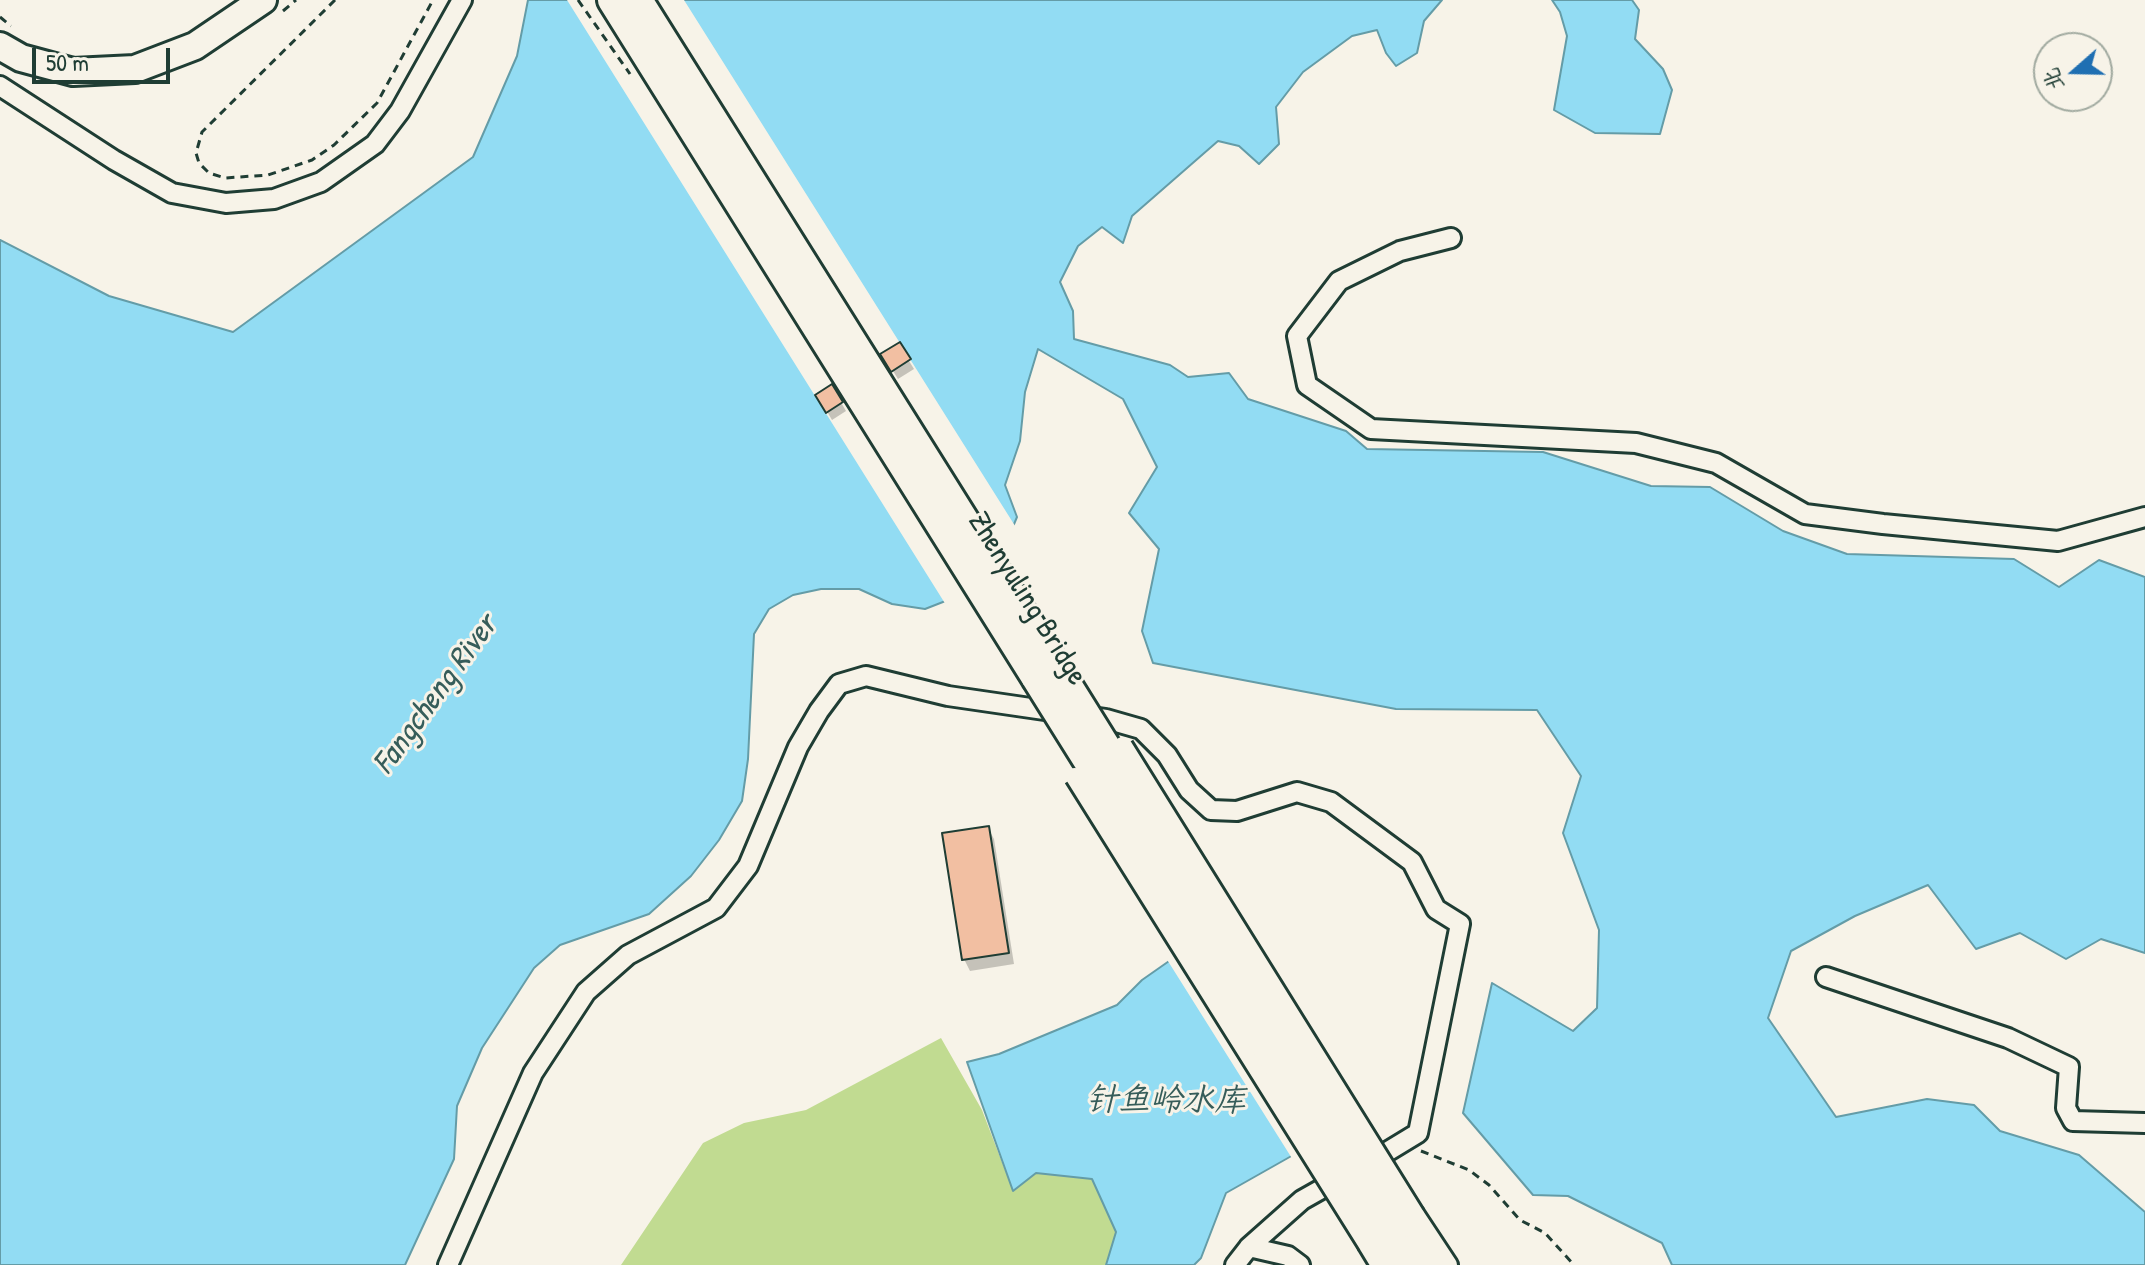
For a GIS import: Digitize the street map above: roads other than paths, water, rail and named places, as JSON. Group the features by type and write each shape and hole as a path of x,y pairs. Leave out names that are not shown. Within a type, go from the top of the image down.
{"main road":[{"path":"9,38 45,66 73,72 135,69 195,46 263,0"},
{"name":"Zhenyuling Bridge","path":"612,0 1392,1229"},
{"name":"Zhenyuling Bridge","path":"638,0 1392,1229"},
{"path":"1392,1229 1403,1265"},
{"path":"1392,1229 1429,1265"}],"street":[{"path":"0,86 114,160 172,193 226,203 274,199 321,182 375,144 400,111 462,0"},
{"path":"1451,238 1400,251 1339,281 1297,336 1307,385 1371,429 1636,443 1716,463 1805,514 1883,524 2058,541 2145,517"},
{"path":"448,1265 533,1073 586,992 628,955 716,908 748,866 798,747 819,711 839,684 866,676 948,696 1106,719 1141,729 1167,755 1189,790 1211,810 1237,811 1297,792 1331,802 1412,862 1436,909 1460,924 1418,1133 1302,1200 1249,1247 1235,1265"},
{"path":"1123,746 1392,1229 1380,1265"},
{"path":"1075,777 1392,1229 1448,1265"},
{"path":"1826,977 2008,1038 2069,1067 2066,1108 2073,1121 2145,1123"},
{"path":"1249,1247 1288,1256 1300,1265"}],"water":[{"name":"Fangcheng River","path":"528,0 1442,0 1424,21 1417,53 1396,66 1386,53 1377,30 1352,36 1303,72 1276,107 1279,144 1259,164 1239,146 1218,141 1132,216 1123,243 1102,227 1078,246 1060,282 1073,311 1074,339 1170,365 1188,377 1229,373 1248,399 1346,431 1367,449 1543,452 1651,486 1710,487 1783,531 1847,554 2014,559 2059,587 2099,560 2145,577 2145,953 2101,939 2066,959 2020,933 1976,949 1928,885 1855,916 1791,951 1768,1018 1836,1117 1927,1099 1974,1105 2000,1131 2079,1155 2145,1212 2145,1265 1672,1265 1662,1243 1568,1196 1533,1195 1463,1113 1492,983 1573,1031 1597,1008 1599,930 1563,833 1581,776 1537,710 1396,709 1153,663 1142,631 1159,549 1129,513 1157,467 1123,399 1038,349 1025,392 1020,441 1005,485 1017,517 989,584 925,609 892,604 859,589 821,589 793,595 769,609 754,634 748,759 742,801 719,840 691,876 649,914 560,945 534,968 482,1048 457,1106 454,1159 405,1265 0,1265 0,240 109,296 233,332 473,157 517,56"},
{"path":"1552,0 1632,0 1639,10 1635,39 1663,69 1672,90 1660,134 1595,133 1554,110 1567,36 1560,12"},
{"name":"针鱼岭水库","path":"1192,945 1318,1141 1226,1193 1201,1258 1194,1265 1106,1265 1116,1232 1092,1179 1036,1173 1013,1191 967,1062 999,1054 1117,1005 1142,980"}]}
